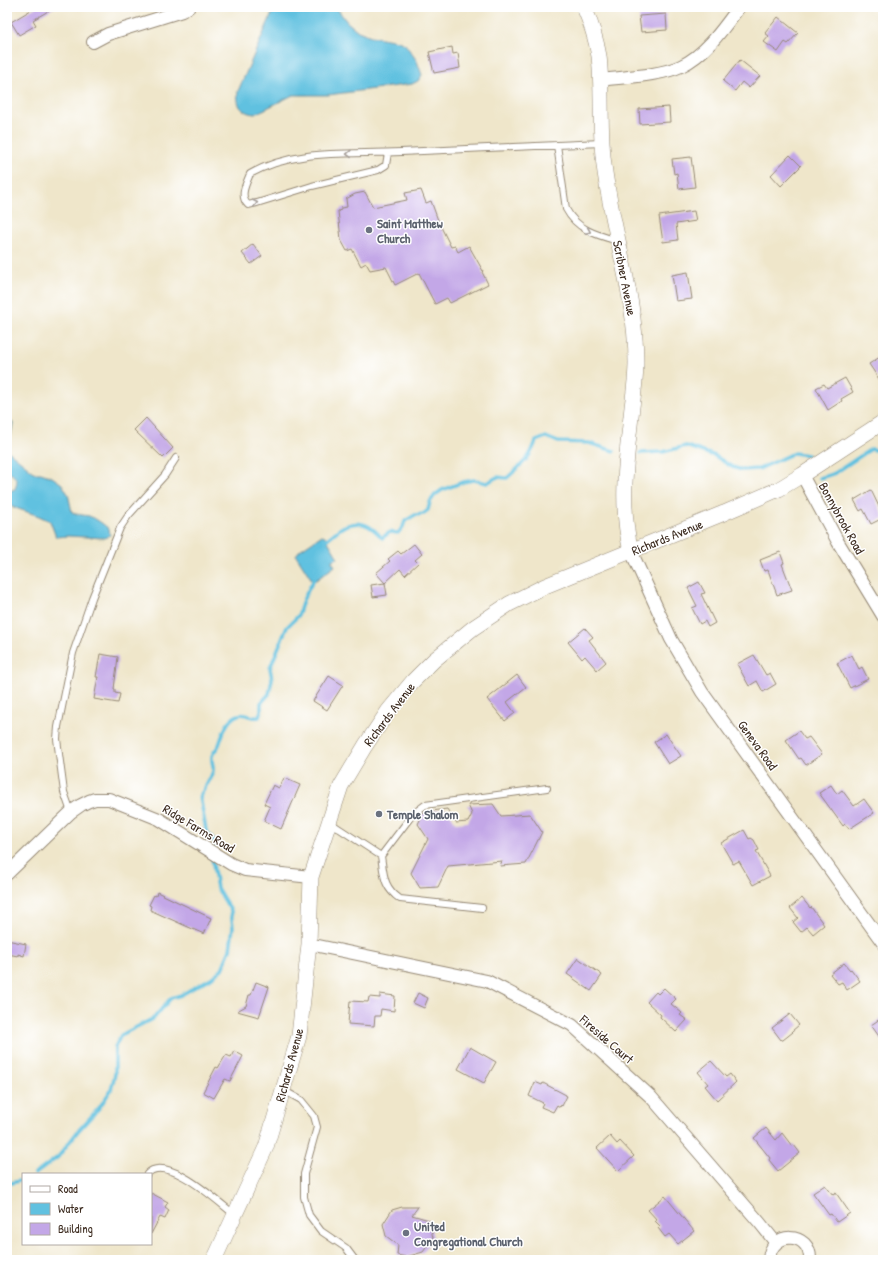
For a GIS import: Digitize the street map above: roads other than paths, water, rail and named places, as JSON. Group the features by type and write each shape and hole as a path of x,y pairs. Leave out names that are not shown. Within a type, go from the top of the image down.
{"street":[{"path":"93,42 108,34 139,26 182,11 189,7"},
{"name":"Scribner Avenue","path":"584,7 596,44 600,68 601,143 604,167 630,297 636,342 636,364 624,497 627,534 631,551"},
{"path":"600,80 665,71 680,66 693,59 707,46 739,7"},
{"name":"Richards Avenue","path":"214,1260 266,1147 299,1036 309,944 311,877 341,786 389,710 434,660 473,628 509,604 545,586 756,499 779,488 802,475 883,422"},
{"name":"Bonnybrook Road","path":"802,475 838,542 883,616"},
{"name":"Geneva Road","path":"631,551 671,639 702,692 883,943"},
{"name":"Ridge Farms Road","path":"7,874 71,812 89,801 109,799 159,819 231,864 245,870 311,877"},
{"name":"Fireside Court","path":"309,944 487,982 572,1025 651,1097 776,1243"},
{"path":"769,1260 770,1253 776,1243 786,1238 797,1239 804,1243 808,1250 810,1260"}],"lane":[{"path":"388,153 386,165 378,170 312,186 257,203 248,205 244,201 244,191 250,174 264,166 303,156 601,143"},
{"path":"557,145 566,209 574,222 583,229 619,241"},
{"path":"71,812 64,792 57,739 58,727 73,653 92,598 120,528 128,516 165,476 176,458"},
{"path":"482,908 400,899 389,890 385,881 381,856 413,814 425,805 547,788"},
{"path":"329,822 381,856"},
{"path":"283,1090 301,1100 314,1116 317,1126 304,1174 304,1197 309,1215 321,1231 346,1248 354,1260"},
{"path":"148,1173 160,1168 175,1171 195,1184 235,1215"}],"water":[{"path":"275,7 336,7 347,22 358,31 371,36 398,41 405,44 417,61 422,75 418,81 412,84 328,95 293,95 255,114 246,112 240,107 238,91"},
{"path":"7,418 13,423 11,435 7,443"},
{"path":"7,450 35,473 41,473 52,477 62,484 68,494 72,512 89,516 97,520 109,529 110,535 105,538 68,536 56,537 50,521 7,505 7,492 15,489 17,483 14,476 7,472"},
{"path":"322,535 325,536 338,558 332,560 335,566 316,580 312,580 296,555 300,550"}],"waterway":[{"path":"326,542 327,539 340,528 356,523 370,527 382,538 390,532 398,533 403,527 405,521 415,515 423,514 428,510 430,502 435,495 442,490 463,482 474,480 487,483 497,477 507,478 528,457 536,441 546,437 558,442 589,443 614,451"},
{"path":"640,453 663,452 686,446 715,456 732,467 742,470 759,469 794,453 807,455"},
{"path":"820,478 835,473 871,449 883,452"},
{"path":"216,846 206,830 200,796 213,771 213,755 228,724 234,717 241,714 259,717 261,703 269,694 272,679 270,668 287,627 298,616 303,600 315,577"},
{"path":"36,1173 58,1157 78,1131 99,1108 111,1090 115,1074 115,1047 121,1035 154,1018 171,998 181,995 211,978 222,969 230,950 233,927 231,911 217,888 212,858"},
{"path":"7,1183 22,1180"}],"place":[{"name":"Saint Matthew Church","path":"369,230"},
{"name":"Temple Shalom","path":"379,814"},
{"name":"United Congregational Church","path":"406,1233"}]}
